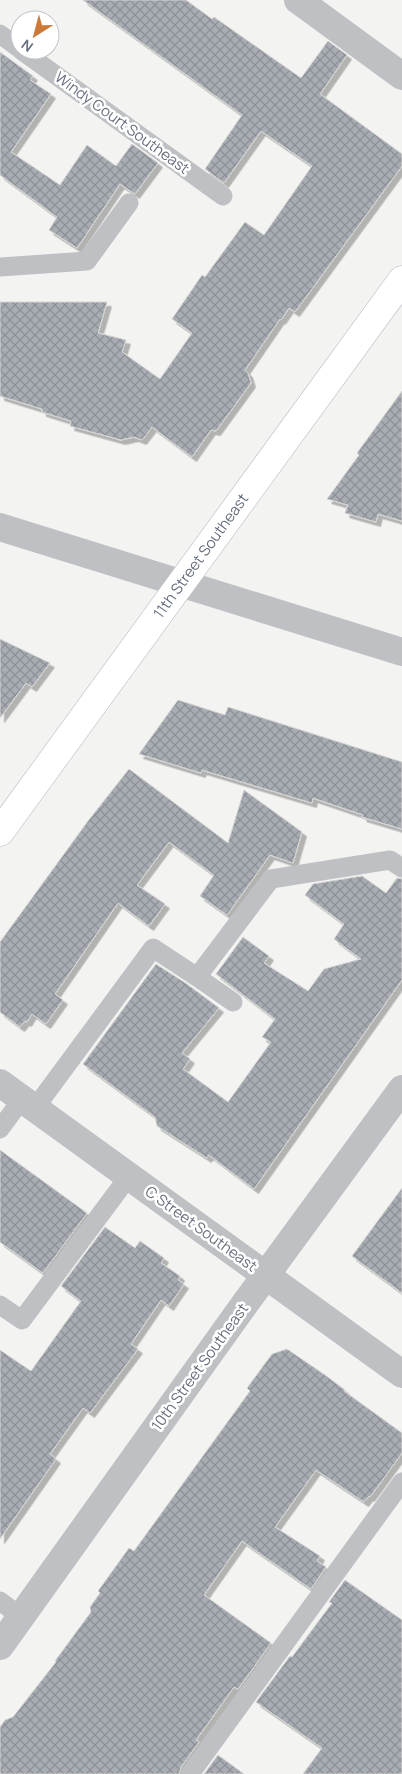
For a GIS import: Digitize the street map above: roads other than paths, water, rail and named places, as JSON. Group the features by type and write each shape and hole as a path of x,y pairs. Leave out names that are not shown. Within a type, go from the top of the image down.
{"main road":[{"name":"11th Street Southeast","path":"0,832 402,280"}],"street":[{"path":"298,0 402,76"},
{"path":"0,527 402,652"},
{"name":"C Street Southeast","path":"0,1083 402,1374"},
{"name":"10th Street Southeast","path":"0,1646 11,1609 266,1276 402,1089"}],"lane":[{"name":"Windy Court Southeast","path":"0,34 10,42"},
{"name":"Windy Court Southeast","path":"35,60 223,196"},
{"path":"0,267 86,261 129,204"},
{"path":"197,977 271,879 390,860 402,868"},
{"path":"0,1129 29,1104 153,948 233,1002"},
{"path":"0,1305 22,1320 129,1176"},
{"path":"190,1774 402,1482"}]}
